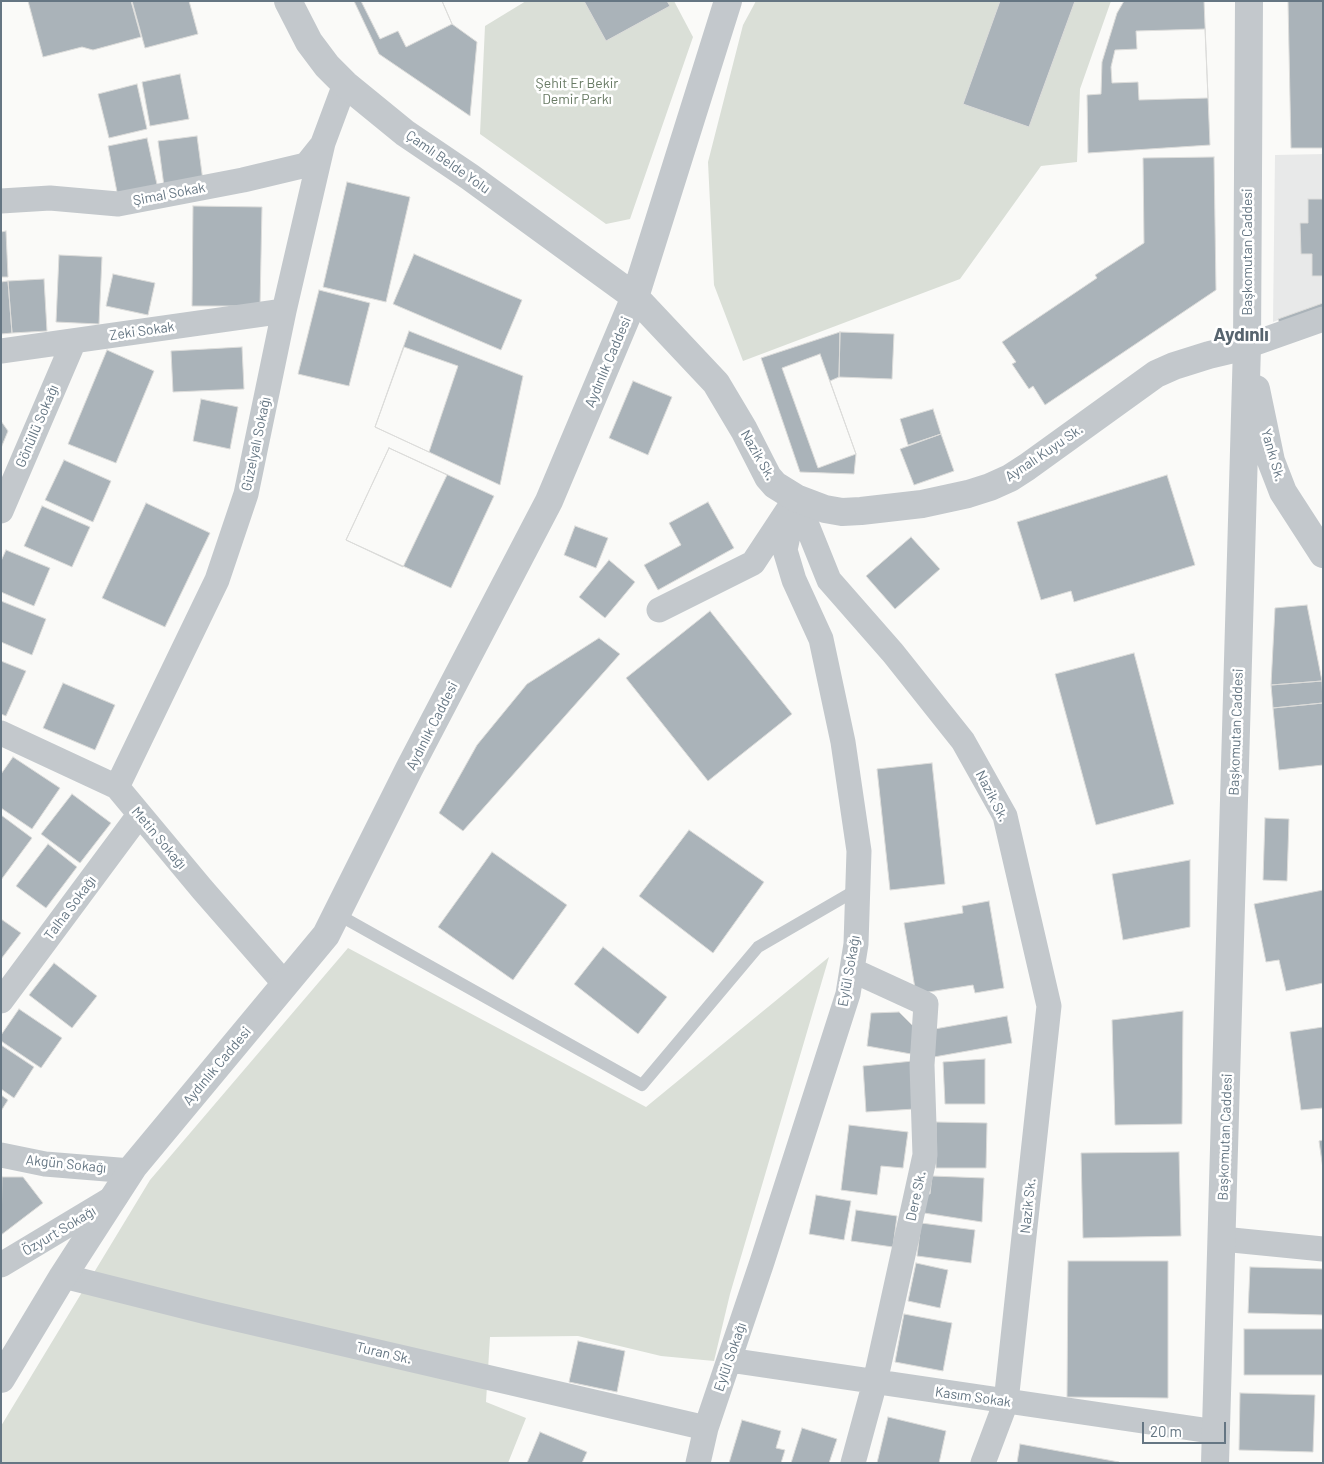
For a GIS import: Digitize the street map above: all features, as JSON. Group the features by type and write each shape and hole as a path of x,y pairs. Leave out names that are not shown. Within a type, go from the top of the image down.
{"street":[{"name":"Çamlı Belde Yolu","path":"288,1 309,42 326,66 345,84 405,133 470,176 635,297"},
{"name":"Aydınlık Caddesi","path":"1,1379 62,1276 131,1171 326,935 418,752 549,501 635,297 728,1"},
{"name":"Başkomutan Caddesi","path":"1215,1463 1247,346 1249,1"},
{"name":"Güzelyalı Sokağı","path":"117,787 217,580 246,494 284,311 323,143 345,84"},
{"name":"Şimal Sokak","path":"1,201 50,198 118,204 243,180 306,165 323,143"},
{"name":"Nazik Sk.","path":"635,297 716,383 744,430 768,477 775,486 796,498 829,580 893,653 963,741 1005,816 1049,1006 1006,1402 983,1463"},
{"name":"Zeki Sokak","path":"1,351 284,311"},
{"path":"1247,346 1323,319"},
{"name":"Gönüllü Sokağı","path":"1,511 74,341"},
{"name":"Aynalı Kuyu Sk.","path":"796,498 825,509 842,512 922,504 968,494 1010,478 1156,374 1191,360 1247,346"},
{"name":"Yankı Sk.","path":"1247,346 1272,461 1283,492 1323,554"},
{"path":"659,610 753,563 796,498"},
{"name":"Eylül Sokağı","path":"698,1463 706,1428 848,994 856,944 859,851 842,742 821,639 794,580 785,550 796,498"},
{"name":"Metin Sokağı","path":"1,732 117,787 285,984"},
{"name":"Talha Sokağı","path":"1,1001 139,815"},
{"name":"Dere Sk.","path":"852,970 926,1004 922,1065 925,1155 875,1382 853,1463"},
{"name":"Akgün Sokağı","path":"1,1155 45,1164 131,1171"},
{"name":"Özyurt Sokağı","path":"1,1265 116,1196"},
{"path":"1222,1239 1323,1249"},
{"name":"Turan Sk.","path":"62,1276 216,1314 706,1428"},
{"name":"Kasım Sokak","path":"729,1360 1217,1432"}],"lane":[{"path":"336,914 642,1085 758,947 858,890"}],"shaded area":[{"path":"1323,154 1323,303 1273,322 1275,155"}],"green space":[{"name":"Şehit Er Bekir Demir Parkı","path":"526,1 674,1 693,37 630,219 606,224 480,134 485,26"},
{"path":"756,1 1111,1 1080,89 1077,162 1041,166 960,279 743,361 714,285 708,162 743,25"},
{"path":"348,948 646,1107 829,957 730,1294 714,1361 661,1356 578,1336 490,1337 486,1402 526,1418 508,1463 1,1463 1,1426 150,1180"}],"building":[{"path":"28,1 131,1 141,37 93,50 82,47 43,57"},
{"path":"132,1 189,1 198,34 145,48"},
{"path":"354,1 442,1 452,24 477,42 470,116 379,54"},
{"path":"361,1 442,1 452,24 406,47 398,31 380,39"},
{"path":"584,1 667,1 670,6 606,41"},
{"path":"1000,1 1075,1 1029,127 963,104"},
{"path":"1124,1 1204,1 1210,145 1088,153 1087,95 1101,94 1102,62 1117,13"},
{"path":"1288,1 1323,1 1323,148 1291,148"},
{"path":"1205,29 1208,98 1139,100 1138,82 1112,83 1111,67 1115,50 1137,49 1136,31"},
{"path":"180,74 189,119 150,126 142,82"},
{"path":"137,84 147,129 109,138 98,94"},
{"path":"197,136 203,181 164,186 158,141"},
{"path":"147,138 158,189 118,197 108,146"},
{"path":"1214,157 1216,290 1045,405 1033,386 1029,389 1012,364 1016,362 1002,342 1097,278 1095,275 1144,243 1143,158"},
{"path":"347,182 410,197 386,302 323,287"},
{"path":"1308,199 1323,199 1323,276 1312,276 1312,254 1301,254 1300,223 1308,223"},
{"path":"193,206 262,207 260,306 192,306"},
{"path":"6,231 8,277 1,277 1,232"},
{"path":"414,254 522,300 501,350 393,304"},
{"path":"59,255 102,257 99,324 56,322"},
{"path":"113,274 155,283 148,315 106,306"},
{"path":"44,279 47,331 12,333 8,281"},
{"path":"8,281 12,333 1,334 1,282"},
{"path":"319,290 370,303 349,386 298,374"},
{"path":"1323,303 1323,315 1282,330 1278,319"},
{"path":"409,331 523,376 500,485 375,427"},
{"path":"840,332 839,377 830,381 856,454 854,474 800,472 761,358"},
{"path":"840,332 894,334 892,379 839,377"},
{"path":"242,347 244,389 173,392 171,351"},
{"path":"404,347 458,366 429,452 375,427"},
{"path":"107,350 154,371 116,463 68,444"},
{"path":"820,354 856,454 818,468 782,368"},
{"path":"633,381 672,397 648,455 609,438"},
{"path":"201,399 238,407 230,449 193,441"},
{"path":"933,409 941,434 908,445 900,419"},
{"path":"1,421 8,431 1,448"},
{"path":"941,434 954,471 914,485 900,449"},
{"path":"389,448 447,475 403,567 346,540"},
{"path":"389,448 494,496 451,588 346,540"},
{"path":"64,460 111,481 93,522 45,500"},
{"path":"1167,475 1195,565 1074,602 1071,591 1041,600 1017,522"},
{"path":"708,502 734,548 658,590 644,565 681,545 669,523"},
{"path":"146,503 210,533 165,627 102,598"},
{"path":"42,506 90,527 72,567 24,546"},
{"path":"575,526 608,538 596,568 564,555"},
{"path":"911,537 940,569 895,609 866,576"},
{"path":"6,550 50,568 34,606 1,592 1,561"},
{"path":"609,560 635,582 605,618 579,597"},
{"path":"1,601 46,619 32,655 1,642"},
{"path":"1307,605 1322,681 1271,685 1275,608"},
{"path":"710,611 792,714 708,781 626,678"},
{"path":"599,638 620,654 463,831 439,813 477,745 527,684"},
{"path":"1134,653 1174,804 1096,825 1055,674"},
{"path":"1,661 26,671 6,716 1,714"},
{"path":"1322,681 1323,703 1273,708 1271,685"},
{"path":"63,683 115,705 95,750 43,728"},
{"path":"1323,703 1323,765 1279,770 1273,708"},
{"path":"13,757 60,788 32,829 1,808 1,774"},
{"path":"932,763 945,884 890,890 877,769"},
{"path":"72,794 111,823 80,863 41,834"},
{"path":"1,815 32,838 1,880"},
{"path":"1265,818 1289,819 1287,881 1263,880"},
{"path":"689,830 764,882 713,953 639,896"},
{"path":"48,844 77,867 46,908 16,886"},
{"path":"492,852 567,905 513,980 438,927"},
{"path":"1190,860 1190,927 1123,940 1112,874"},
{"path":"1323,890 1323,983 1286,991 1279,960 1266,962 1254,904"},
{"path":"989,901 1004,988 975,993 973,985 916,994 904,923 963,913 962,906"},
{"path":"1,919 21,933 1,959"},
{"path":"603,947 667,997 638,1034 574,984"},
{"path":"54,963 97,996 72,1028 29,995"},
{"path":"19,1009 62,1038 41,1068 1,1041 1,1035"},
{"path":"1183,1011 1182,1124 1115,1125 1112,1020"},
{"path":"899,1012 914,1027 911,1054 867,1046 871,1013"},
{"path":"1007,1016 1012,1043 934,1057 929,1030"},
{"path":"1323,1027 1323,1108 1301,1110 1290,1032"},
{"path":"1,1045 34,1067 14,1098 1,1089"},
{"path":"985,1059 985,1104 945,1104 943,1062"},
{"path":"913,1061 915,1109 866,1112 863,1066"},
{"path":"1,1095 8,1100 1,1111"},
{"path":"936,1122 987,1123 986,1168 936,1168"},
{"path":"849,1125 908,1132 903,1168 881,1166 877,1195 841,1190"},
{"path":"1323,1140 1323,1169 1319,1141"},
{"path":"1179,1152 1181,1236 1083,1238 1081,1153"},
{"path":"932,1176 984,1178 982,1222 924,1213 925,1194 930,1194"},
{"path":"2,1177 23,1177 43,1203 1,1235"},
{"path":"816,1195 851,1201 844,1240 809,1234"},
{"path":"856,1210 897,1216 893,1247 851,1241"},
{"path":"921,1223 975,1230 971,1263 917,1256"},
{"path":"1068,1261 1168,1261 1168,1398 1067,1397"},
{"path":"916,1263 948,1270 940,1308 908,1301"},
{"path":"1250,1267 1323,1269 1323,1315 1248,1313"},
{"path":"904,1314 952,1323 943,1371 895,1362"},
{"path":"1244,1329 1323,1329 1323,1375 1244,1375"},
{"path":"578,1341 625,1351 617,1392 569,1382"},
{"path":"1240,1393 1315,1395 1313,1452 1239,1450"},
{"path":"888,1417 946,1431 939,1463 877,1463"},
{"path":"742,1420 781,1431 776,1448 785,1450 781,1463 729,1463"},
{"path":"802,1428 837,1439 829,1463 791,1463"},
{"path":"540,1432 587,1452 582,1463 527,1463"},
{"path":"1020,1444 1119,1462 1119,1463 1017,1463"}],"district":[{"name":"Aydınlı","path":"1241,335"}]}
